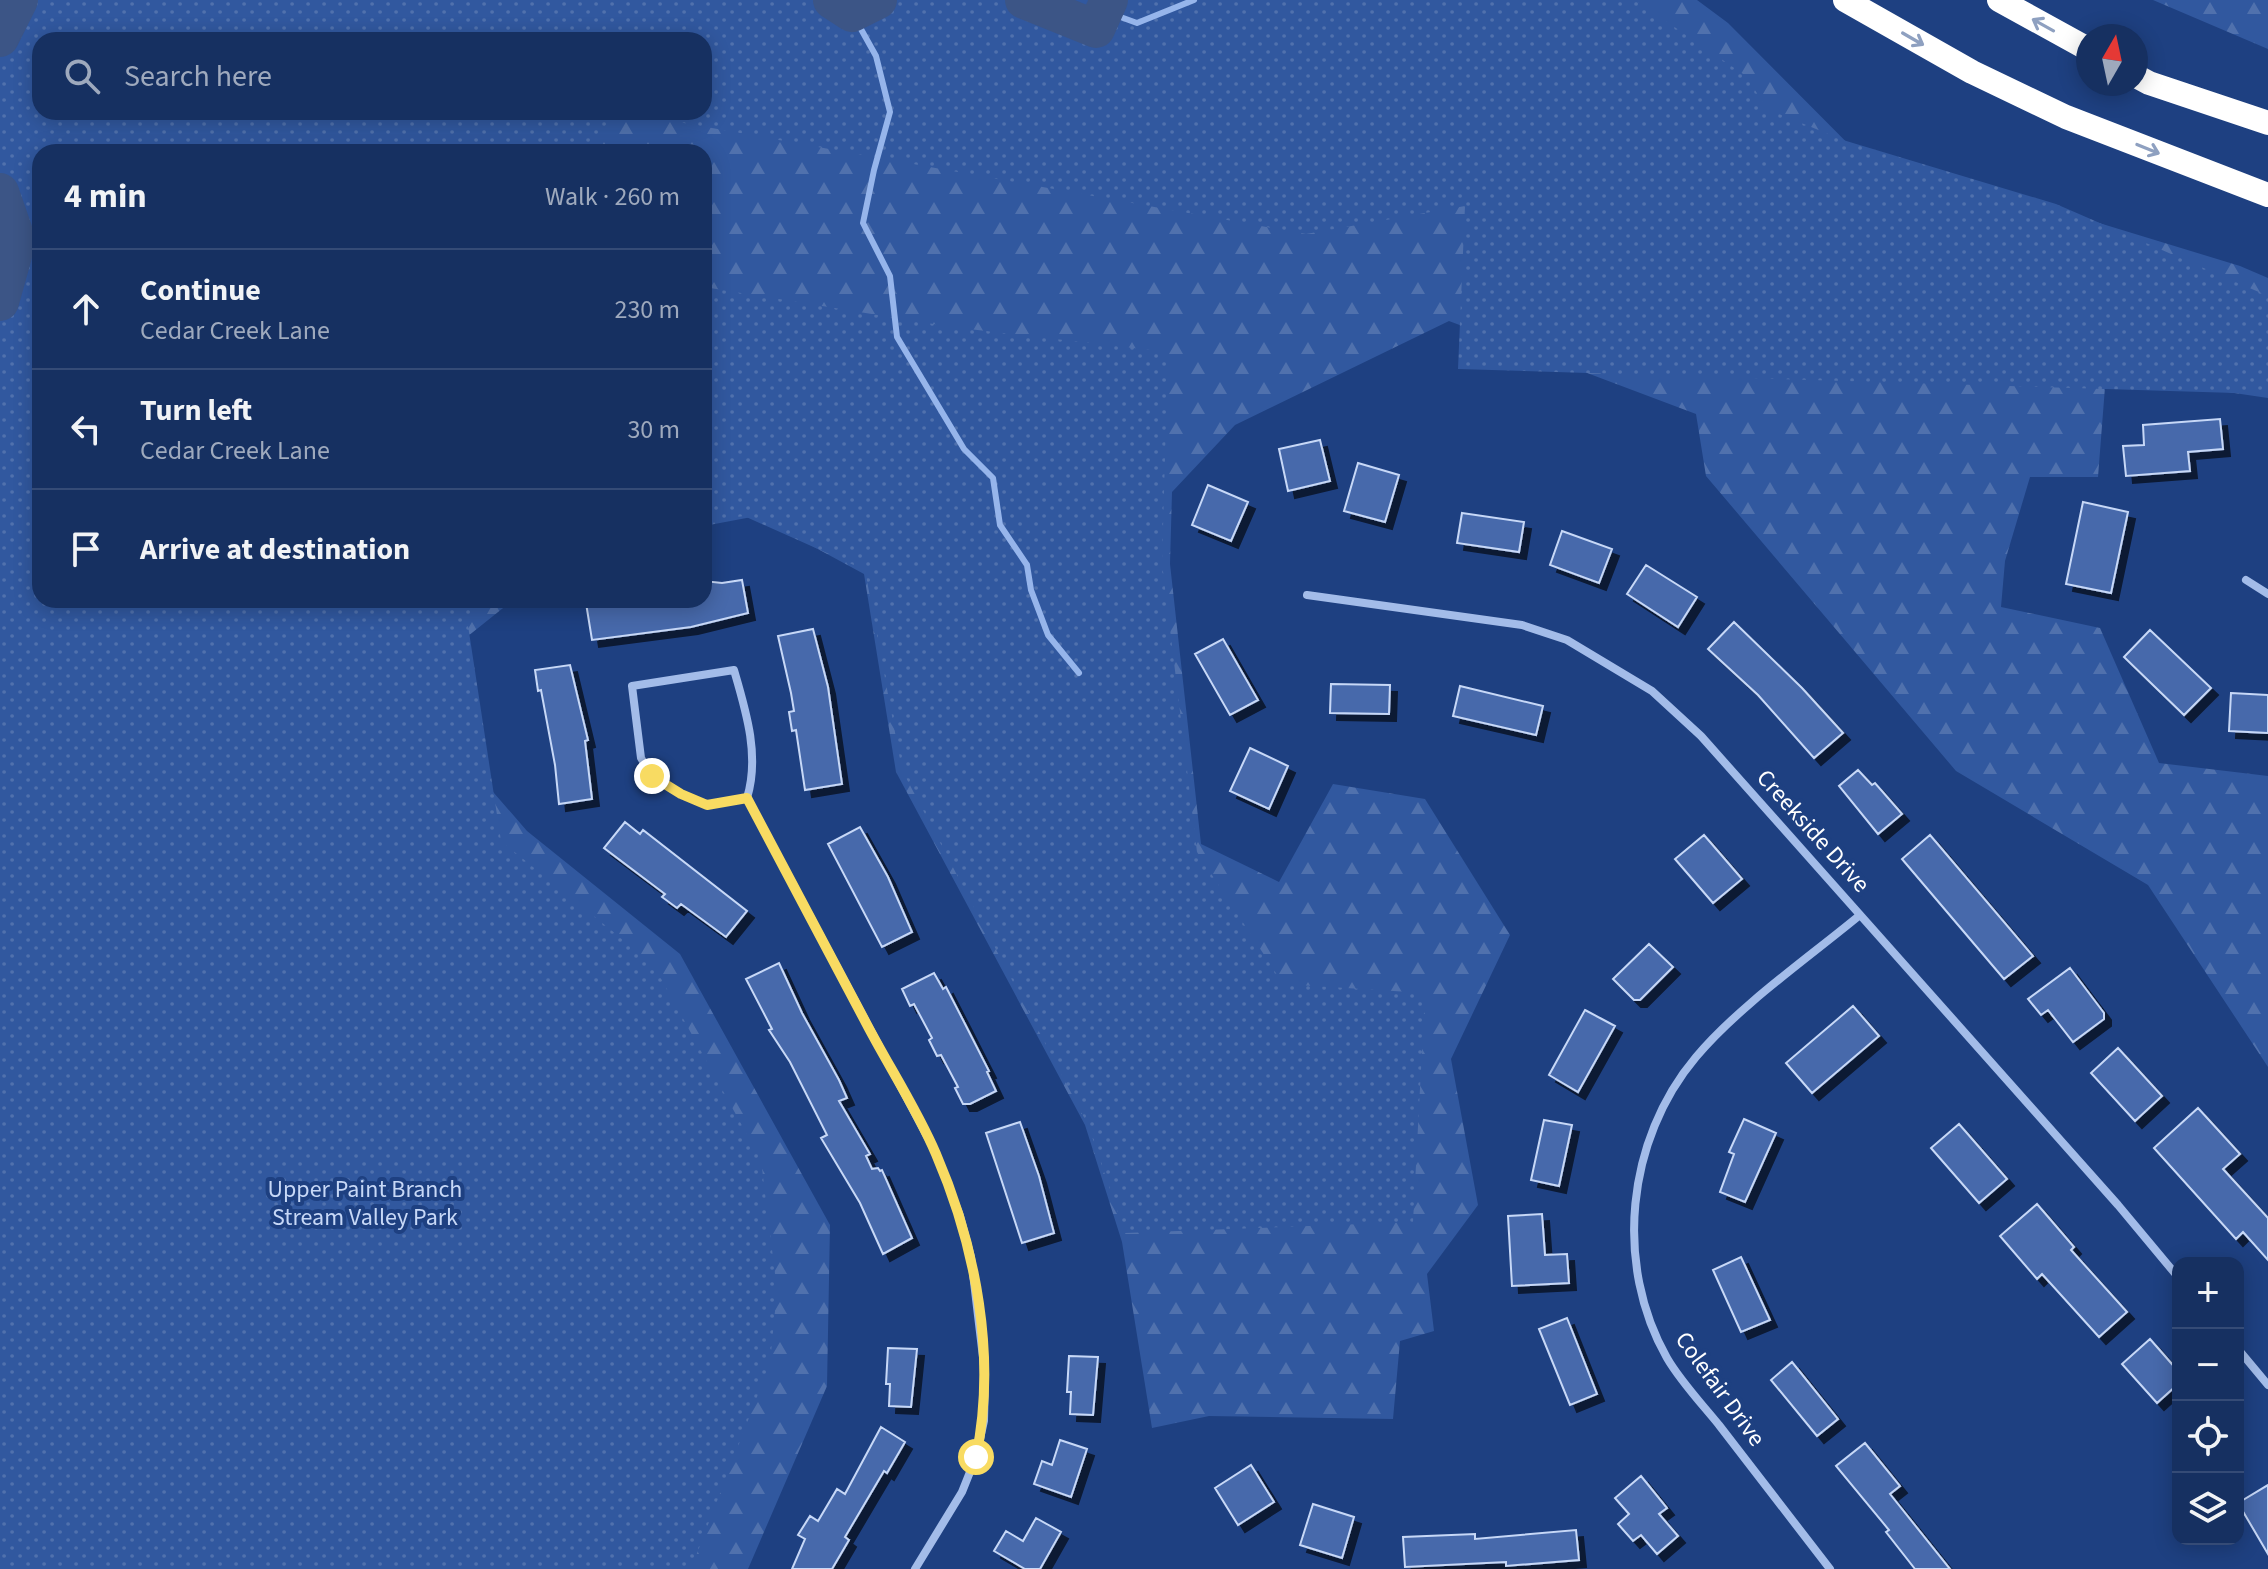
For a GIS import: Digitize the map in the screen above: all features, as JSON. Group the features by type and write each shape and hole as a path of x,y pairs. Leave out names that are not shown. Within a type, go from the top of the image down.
{"highway":[{"path":"1845,0 1972,72 2066,117 2268,195"},
{"path":"1999,0 2076,42"},
{"path":"2148,82 2268,123"}],"street":[{"path":"2246,580 2268,594"},
{"name":"Creekside Drive","path":"1307,595 1522,625 1567,640 1652,691 1691,727 1860,915 2172,1270"},
{"path":"747,798 707,805 652,776 641,758 632,686 734,670 752,745 753,778 747,798 935,1151 960,1216 971,1257 985,1374 984,1421 976,1457 962,1492 915,1569"},
{"name":"Colefair Drive","path":"1830,1569 1668,1360 1645,1304 1635,1266 1634,1222 1639,1179 1650,1137 1668,1098 1695,1058 1730,1023 1860,915"},
{"path":"2244,1356 2268,1385"}],"green space":[{"path":"0,0 1697,0 1728,23 1901,197 2004,194 2240,266 2268,278 2268,398 2106,374 2098,477 2030,477 2005,561 2001,607 2100,628 2159,763 2268,776 2268,1067 2148,885 1956,771 1706,476 1696,414 1449,321 1235,425 1172,492 1170,564 1201,844 1279,882 1333,784 1425,799 1510,935 1451,1059 1478,1205 1427,1274 1434,1331 1400,1341 1393,1419 1209,1416 1152,1428 1122,1242 1085,1125 896,772 864,574 757,516 712,524 712,144 32,144 32,608 503,608 443,656 461,755 527,831 680,954 830,1225 827,1386 748,1569 0,1569"},
{"name":"Upper Paint Branch Stream Valley Park","path":"0,0 1635,0 1746,76 1767,109 1843,140 2056,204 2268,296 2268,394 1458,369 1465,206 1306,234 667,120 712,120 712,32 32,32 32,120 610,120 590,144 32,144 32,608 481,608 467,619 501,841 653,964 761,1160 777,1290 770,1363 691,1569 0,1569"},
{"path":"2153,0 2268,0 2268,49"},
{"path":"712,288 952,327 1168,352 1162,563 1197,852 1283,984 1425,993 1413,1222 1125,1233 1088,1125 902,770 865,570 744,516 712,521"}],"building":[{"path":"2220,419 2223,449 2188,452 2190,471 2126,476 2123,446 2144,445 2143,425"},
{"path":"1320,440 1330,481 1288,491 1279,449"},
{"path":"1358,463 1399,475 1385,522 1344,511"},
{"path":"1208,485 1248,502 1231,541 1192,525"},
{"path":"2083,502 2128,512 2111,593 2066,584"},
{"path":"1462,513 1524,522 1519,552 1457,543"},
{"path":"1562,531 1612,549 1599,583 1550,565"},
{"path":"1646,565 1697,597 1678,627 1627,594"},
{"path":"742,580 748,613 691,627 592,640 587,608 712,608 712,582"},
{"path":"1734,622 1843,733 1814,758 1758,695 1708,649"},
{"path":"813,629 828,687 842,784 805,790 796,730 792,731 789,712 794,711 791,693 778,636"},
{"path":"2150,630 2211,688 2184,715 2124,657"},
{"path":"1223,639 1258,700 1230,715 1195,654"},
{"path":"570,665 588,740 585,741 592,799 559,804 555,765 535,670"},
{"path":"1331,684 1390,685 1389,714 1330,713"},
{"path":"1460,686 1543,706 1536,735 1453,716"},
{"path":"2231,693 2268,695 2268,733 2229,731"},
{"path":"1250,748 1288,766 1269,809 1230,791"},
{"path":"1858,770 1872,785 1875,783 1902,814 1878,834 1839,786"},
{"path":"625,822 640,834 643,830 747,911 726,937 681,904 677,908 662,897 665,894 604,848"},
{"path":"860,827 888,877 912,932 882,947 828,844"},
{"path":"1704,835 1742,879 1713,903 1675,859"},
{"path":"1930,835 2033,956 2004,979 1902,859"},
{"path":"1649,944 1673,967 1640,1000 1634,1000 1613,979"},
{"path":"779,963 847,1098 839,1101 870,1154 866,1156 872,1169 882,1170 912,1238 883,1254 860,1203 821,1138 827,1135 790,1062 769,1030 772,1029 746,979"},
{"path":"2070,968 2104,1013 2104,1019 2073,1042 2048,1010 2041,1015 2028,999"},
{"path":"934,973 943,989 946,987 996,1091 970,1104 963,1104 955,1088 958,1087 941,1055 937,1056 929,1040 932,1038 914,1004 910,1006 902,989"},
{"path":"1853,1006 1879,1036 1812,1093 1786,1063"},
{"path":"1585,1010 1615,1026 1578,1092 1549,1075"},
{"path":"2118,1048 2162,1096 2135,1121 2091,1073"},
{"path":"2198,1108 2240,1154 2223,1169 2268,1218 2268,1260 2243,1232 2236,1239 2154,1148"},
{"path":"1744,1119 1776,1133 1745,1202 1720,1192 1734,1154 1729,1152"},
{"path":"1544,1120 1572,1125 1559,1186 1531,1180"},
{"path":"1020,1122 1054,1233 1022,1243 986,1133"},
{"path":"1959,1124 2007,1179 1979,1203 1931,1148"},
{"path":"2037,1204 2074,1247 2071,1250 2127,1312 2099,1337 2042,1274 2037,1279 2000,1236"},
{"path":"1542,1214 1545,1255 1567,1254 1569,1283 1512,1286 1508,1216"},
{"path":"1741,1257 1770,1320 1741,1332 1713,1270"},
{"path":"1567,1318 1597,1394 1570,1405 1539,1329"},
{"path":"2150,1339 2172,1364 2172,1389 2157,1403 2122,1364"},
{"path":"888,1348 917,1349 911,1407 889,1406 890,1384 886,1384"},
{"path":"1069,1356 1098,1357 1093,1415 1070,1414 1071,1392 1067,1392"},
{"path":"1792,1362 1838,1419 1817,1436 1771,1380"},
{"path":"881,1427 905,1442 845,1537 849,1540 832,1569 792,1569 805,1539 798,1535 810,1516 818,1521 837,1489 845,1494"},
{"path":"1060,1440 1087,1449 1071,1497 1034,1484 1042,1461 1052,1465"},
{"path":"1865,1443 1900,1486 1890,1494 1950,1569 1915,1569 1886,1532 1889,1530 1836,1466"},
{"path":"1251,1465 1274,1502 1238,1525 1215,1488"},
{"path":"1641,1476 1667,1508 1659,1514 1678,1536 1657,1554 1641,1535 1633,1541 1618,1524 1629,1514 1615,1498"},
{"path":"2268,1485 2268,1554 2244,1513 2244,1499"},
{"path":"1313,1504 1354,1517 1342,1558 1300,1545"},
{"path":"1036,1518 1061,1532 1040,1569 1025,1569 994,1551 1006,1531 1023,1541"},
{"path":"1576,1530 1579,1560 1506,1566 1506,1562 1405,1567 1403,1537 1475,1534 1475,1539"}],"waterway":[{"path":"0,38 19,0"},
{"path":"832,0 852,13 878,0"},
{"path":"1024,0 1096,29 1109,0"},
{"path":"1104,11 1137,23 1194,0"},
{"path":"852,13 876,56 890,112 863,223 890,276 897,337 964,449 993,478 1000,525 1027,565 1031,590 1048,635 1079,673"},
{"path":"0,192 17,241 0,302"}],"route":[{"path":"652,776 707,805 747,798 935,1151 960,1216 971,1257 980,1321 985,1374 984,1421 976,1457"}]}
